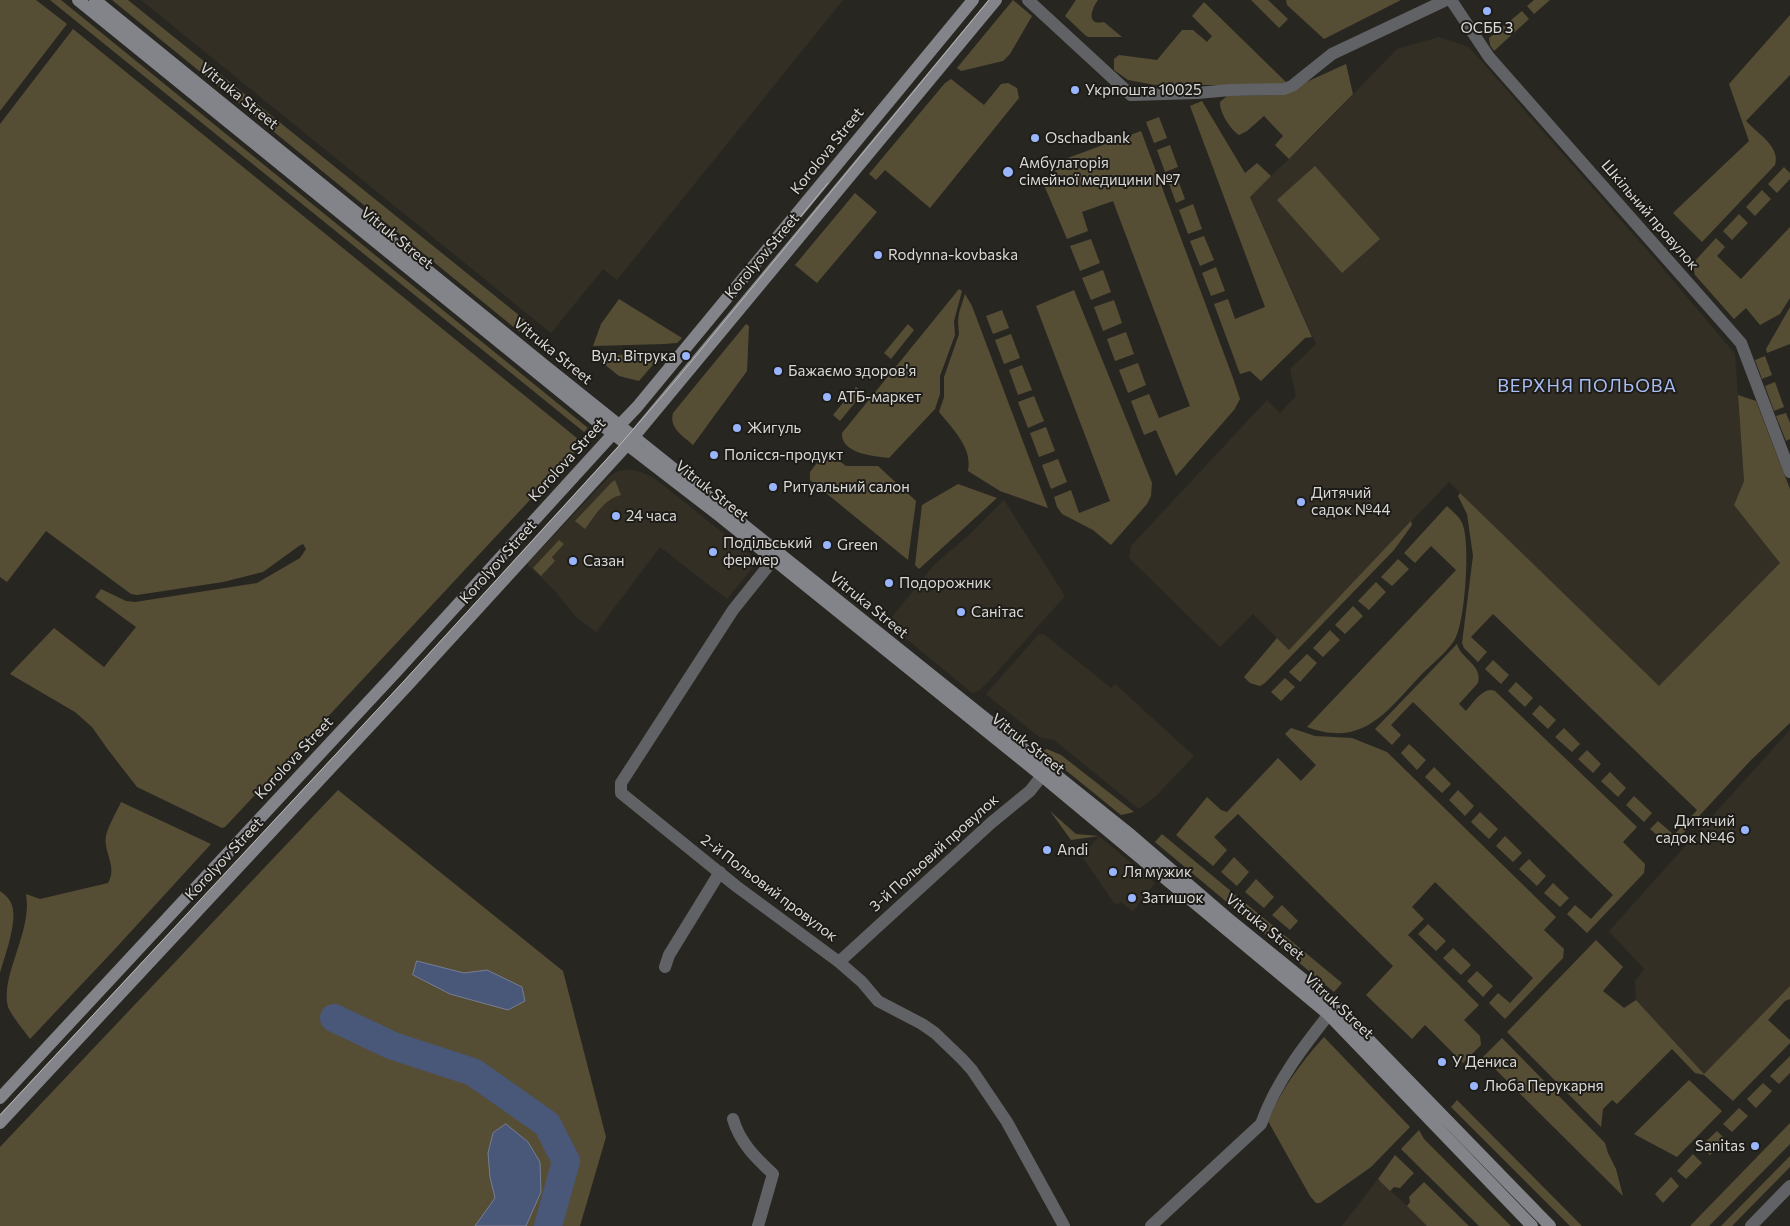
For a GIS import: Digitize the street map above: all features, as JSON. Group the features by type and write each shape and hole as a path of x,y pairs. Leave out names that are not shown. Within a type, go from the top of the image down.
{"main road":[{"name":"Vitruk Street","path":"78,0 616,429"},
{"name":"Vitruka Street","path":"95,0 536,359 616,429 902,653 1045,772"},
{"name":"Korolova Street","path":"0,1098 403,665 606,442 973,0"},
{"name":"Korolyov Street","path":"0,1124 408,685 630,440 996,0"},
{"name":"Vitruk Street","path":"630,440 773,560 1045,772 1333,1010 1532,1226"},
{"path":"1333,1010 1550,1226"}],"street":[{"path":"1028,0 1131,96 1284,89 1292,86 1332,54 1446,0"},
{"name":"Шкільний провулок","path":"1451,0 1489,57 1741,343 1790,472"},
{"name":"2-й Польовий провулок","path":"773,560 733,610 621,783 621,793 736,886 840,962 862,982 878,1001 929,1028 962,1059 972,1070 1007,1122 1064,1226"},
{"name":"3-й Польовий провулок","path":"840,962 991,823 1030,790 1045,772"},
{"path":"664,967 669,955 720,872"},
{"path":"1151,1226 1261,1124 1268,1103 1300,1054 1333,1010"},
{"path":"733,1119 740,1137 751,1154 773,1174 758,1226"},
{"path":"1750,1226 1790,1186"}],"shaded area":[{"path":"0,0 36,0 67,24 0,111"},
{"path":"50,0 61,0 588,428 584,432"},
{"path":"112,0 128,0 530,324 530,327 525,333 521,333"},
{"path":"141,0 843,0 617,280 603,269 551,333"},
{"path":"1013,0 1032,16 1010,54 1003,61 961,71 957,68"},
{"path":"1076,0 1098,0 1092,12 1092,19 1098,23 1104,22 1122,37 1088,37 1085,35 1065,16"},
{"path":"1251,0 1268,0 1288,19 1279,28"},
{"path":"1286,0 1401,0 1324,39 1287,5"},
{"path":"1534,0 1550,0 1534,14 1527,6"},
{"path":"1204,2 1289,85 1155,85 1128,80 1114,70 1114,59 1119,55 1157,60 1182,30 1193,30 1207,42 1212,36 1192,16"},
{"path":"1522,11 1529,19 1494,51 1490,45 1489,38"},
{"path":"1790,15 1790,75 1746,121 1762,135 1775,152 1775,165 1702,242 1673,213 1749,141 1729,84"},
{"path":"73,29 583,443 225,827 222,828 137,787 92,727 75,712 10,674 54,628 104,667 136,627 95,597 101,589 126,601 135,602 257,583 300,558 306,549 303,544 299,546 263,572 223,582 137,595 131,594 46,531 7,582 0,577 0,124"},
{"path":"1439,37 1469,47 1660,265 1735,354 1744,481 1734,505 1781,563 1659,687 1449,482 1289,650 1253,614 1220,647 1129,558 1131,546 1267,400 1280,413 1296,396 1290,369 1316,344 1250,196 1310,139 1397,49"},
{"path":"1346,64 1353,94 1289,159 1275,145 1283,136 1264,116 1247,131 1239,135 1229,125 1221,111 1220,102 1227,96 1278,95"},
{"path":"951,79 984,105 1001,84 1008,83 1017,88 1019,98 930,208 885,170 876,180 869,174 945,83"},
{"path":"1202,101 1245,173 1257,163 1271,176 1250,197 1312,337 1305,338 1261,381 1250,371 1240,374 1214,304 1228,299 1235,319 1265,307 1190,106"},
{"path":"1159,117 1167,138 1154,143 1146,122"},
{"path":"1141,131 1240,399 1234,410 1176,476 1156,430 1144,435 1131,401 1149,394 1159,418 1190,406 1113,201 1082,212 1088,231 1067,239 1044,185 1065,159"},
{"path":"1170,145 1178,167 1165,172 1157,150"},
{"path":"1315,166 1380,239 1342,273 1277,200"},
{"path":"1784,167 1790,173 1790,179 1777,193 1768,184"},
{"path":"1176,175 1185,199 1176,203 1167,178"},
{"path":"1762,190 1771,199 1755,216 1746,207"},
{"path":"855,193 877,212 817,283 795,265"},
{"path":"1193,204 1202,229 1188,234 1179,210"},
{"path":"1739,214 1748,223 1732,240 1723,231"},
{"path":"1790,227 1790,298 1780,314 1760,325 1746,308 1734,319 1695,275 1694,262 1716,238 1725,247 1717,256 1741,279"},
{"path":"1204,236 1214,260 1200,266 1190,241"},
{"path":"1091,239 1100,263 1080,271 1070,246"},
{"path":"1216,267 1225,291 1211,296 1202,273"},
{"path":"1103,270 1111,292 1091,300 1082,278"},
{"path":"959,289 962,291 954,321 955,335 940,376 940,394 935,409 889,458 867,455 852,450 843,440 842,433"},
{"path":"1074,290 1152,483 1151,496 1147,504 1111,545 1093,530 1062,514 1057,507 1054,497 1071,490 1079,513 1110,501 1036,306"},
{"path":"965,294 972,306 1048,508 1000,491 968,471 969,463 964,446 939,412 944,397 944,377 959,334 959,313"},
{"path":"619,299 682,338 677,343 593,346 601,324"},
{"path":"1114,300 1122,323 1103,331 1094,307"},
{"path":"1790,307 1790,344 1767,353 1766,349"},
{"path":"1002,310 1009,328 993,334 986,316"},
{"path":"746,324 749,326 747,371 693,445 675,427 672,418 673,413"},
{"path":"908,324 914,330 891,359 884,353"},
{"path":"1126,332 1134,354 1115,361 1107,339"},
{"path":"1011,334 1020,358 1004,364 995,340"},
{"path":"663,353 639,381 619,376 594,356"},
{"path":"1765,356 1772,375 1762,379 1755,360"},
{"path":"1138,363 1146,385 1128,393 1119,370"},
{"path":"1022,365 1032,390 1018,395 1009,370"},
{"path":"1775,382 1784,407 1774,411 1765,386"},
{"path":"856,387 863,393 840,421 833,415"},
{"path":"1738,395 1756,401 1790,489 1790,723 1751,760 1675,842 1668,845 1650,829 1658,821 1674,835 1697,810 1493,614 1471,637 1487,652 1478,662 1464,648 1462,643 1473,556 1467,514 1458,496 1460,493 1659,686 1780,563 1734,505 1744,481"},
{"path":"1034,396 1044,421 1028,428 1018,402"},
{"path":"1786,413 1790,423 1790,439 1786,441 1776,416"},
{"path":"1046,427 1055,451 1039,457 1030,433"},
{"path":"826,451 846,466 878,466 916,501 908,560 810,480 810,472"},
{"path":"1058,459 1067,482 1051,489 1042,465"},
{"path":"623,470 641,472 654,478 758,561 727,599 660,547 596,632 575,616 555,591 527,564 608,478 616,472"},
{"path":"615,480 621,495 605,504 585,529 575,521"},
{"path":"958,484 997,498 919,569 915,565 922,505"},
{"path":"1004,500 1065,596 989,681 974,693 887,623 935,564 969,535"},
{"path":"1447,506 1461,521 1465,532 1466,546 1466,582 1462,617 1455,639 1444,653 1396,702 1372,723 1358,730 1344,733 1327,732 1307,727 1456,570 1431,546 1415,563 1404,553"},
{"path":"1411,521 1412,525 1394,550 1265,683 1260,686 1250,683 1244,677 1277,638 1289,650"},
{"path":"559,540 564,544 552,557 555,561 541,576 533,568"},
{"path":"1398,559 1409,569 1392,586 1381,577"},
{"path":"1376,582 1386,592 1369,610 1358,601"},
{"path":"1353,606 1363,616 1345,634 1335,625"},
{"path":"1330,630 1340,640 1323,657 1313,648"},
{"path":"1038,635 1045,635 1111,688 1115,684 1194,756 1155,797 1139,809 1054,740 1039,737 986,694"},
{"path":"1457,644 1459,649 1475,667 1479,677 1478,683 1459,704 1466,711 1483,693 1491,690 1495,691 1637,827 1623,842 1645,864 1644,873 1587,933 1567,914 1575,905 1591,919 1613,895 1413,702 1391,725 1401,735 1392,745 1375,729"},
{"path":"1307,654 1317,663 1300,682 1289,672"},
{"path":"1493,660 1509,675 1501,684 1485,669"},
{"path":"1285,678 1295,687 1281,701 1271,692"},
{"path":"1516,682 1533,698 1525,707 1508,691"},
{"path":"1540,705 1556,720 1548,729 1532,714"},
{"path":"1291,728 1315,736 1352,738 1387,752 1556,917 1544,930 1564,949 1563,958 1505,1019 1489,1003 1498,993 1510,1003 1533,978 1435,882 1412,907 1424,919 1408,935 1479,1005 1464,1020 1480,1036 1481,1045 1463,1063 1425,1025 1412,1039 1366,995 1393,966 1238,814 1214,837 1227,850 1213,866 1176,835 1207,797 1221,810 1227,812 1278,758 1301,781 1316,765 1285,734"},
{"path":"1564,728 1580,744 1572,752 1555,737"},
{"name":"Дитячий садок №46","path":"1790,730 1790,986 1704,1074 1636,1000 1635,981 1644,969 1609,931"},
{"path":"1409,744 1426,760 1417,770 1401,753"},
{"path":"1047,749 1061,755 1134,812 1121,815 1042,751"},
{"path":"1587,750 1601,764 1593,773 1578,759"},
{"path":"1434,767 1451,784 1442,793 1425,777"},
{"path":"1610,772 1626,788 1618,797 1601,781"},
{"path":"338,790 563,971 606,1137 580,1226 0,1226 0,1147"},
{"path":"1458,790 1474,806 1465,816 1449,800"},
{"path":"1634,796 1652,813 1644,822 1626,805"},
{"path":"121,802 211,844 30,1039 10,1011 7,994 8,981 25,923 26,894 40,899 108,883 111,877 111,865 106,848 106,836"},
{"path":"1050,811 1076,834 1099,836 1071,840"},
{"path":"1480,812 1498,829 1489,839 1471,822"},
{"path":"1162,834 1342,983 1334,992 1155,842"},
{"path":"1099,836 1155,883 1133,911 1121,902 1114,903 1082,856"},
{"path":"1505,836 1522,853 1513,862 1496,846"},
{"path":"1234,857 1249,872 1237,886 1221,872"},
{"path":"1529,859 1546,876 1537,886 1519,869"},
{"path":"1256,879 1274,897 1264,908 1245,892"},
{"path":"1553,883 1569,898 1560,907 1544,893"},
{"path":"0,891 10,901 13,918 0,973"},
{"path":"1282,905 1298,921 1290,930 1272,915"},
{"path":"1428,924 1446,941 1436,951 1418,934"},
{"path":"1596,940 1623,967 1603,991 1624,1008 1636,1000 1704,1074 1790,986 1790,999 1785,1001 1768,1020 1790,1040 1790,1043 1733,1101 1704,1075 1695,1073 1672,1049 1617,1104 1612,1100 1603,1109 1601,1127 1507,1032"},
{"path":"1453,948 1471,965 1461,975 1443,958"},
{"path":"1477,971 1493,986 1483,997 1467,981"},
{"path":"1324,1037 1410,1127 1371,1167 1320,1203 1316,1203 1310,1196 1268,1121 1292,1077"},
{"path":"1502,1038 1605,1143 1616,1169 1623,1196 1483,1057"},
{"path":"1790,1056 1790,1073 1779,1084 1770,1076"},
{"path":"1689,1080 1722,1111 1677,1157 1634,1134"},
{"path":"1763,1083 1772,1091 1756,1108 1747,1099"},
{"path":"1457,1100 1582,1226 1570,1226 1451,1107"},
{"path":"1739,1108 1748,1116 1732,1132 1723,1124"},
{"path":"1790,1123 1790,1144 1709,1226 1690,1226"},
{"path":"1419,1130 1424,1139 1511,1226 1479,1226 1401,1149"},
{"path":"1717,1131 1725,1139 1710,1155 1701,1146"},
{"path":"1693,1154 1702,1163 1686,1179 1677,1171"},
{"path":"1395,1155 1414,1173 1400,1188 1394,1187 1390,1191 1378,1179"},
{"path":"1790,1156 1790,1167 1732,1226 1721,1226"},
{"path":"1671,1177 1679,1186 1663,1203 1655,1194"},
{"path":"1378,1179 1407,1206 1427,1226 1342,1226"},
{"path":"1424,1182 1469,1226 1427,1226 1407,1206 1410,1202 1409,1197"}],"water":[{"path":"417,961 464,973 487,970 522,987 525,1001 508,1010 450,994 413,975"},
{"path":"506,1124 528,1142 540,1162 541,1192 526,1226 475,1226 495,1198 490,1177 488,1153 493,1133"}],"waterway":[{"path":"334,1018 393,1046 473,1072 547,1124 566,1161 548,1226"}],"tram line":[{"path":"0,1115 404,681 618,447 676,380 989,0"},
{"path":"760,266 828,183"}],"place":[{"name":"ОСББ 3","path":"1487,11"},
{"name":"Укрпошта 10025","path":"1075,90"},
{"name":"Oschadbank","path":"1035,138"},
{"name":"Амбулаторія сімейної медицини №7","path":"1008,172"},
{"name":"Rodynna-kovbaska","path":"878,255"},
{"name":"Вул. Вітрука","path":"686,356"},
{"name":"Бажаємо здоров'я","path":"778,371"},
{"name":"АТБ-маркет","path":"827,397"},
{"name":"Жигуль","path":"737,428"},
{"name":"Полісся-продукт","path":"714,455"},
{"name":"Ритуальний салон","path":"773,487"},
{"name":"Дитячий садок №44","path":"1301,502"},
{"name":"24 часа","path":"616,516"},
{"name":"Green","path":"827,545"},
{"name":"Подільський фермер","path":"713,552"},
{"name":"Сазан","path":"573,561"},
{"name":"Подорожник","path":"889,583"},
{"name":"Санітас","path":"961,612"},
{"name":"Дитячий садок №46","path":"1745,830"},
{"name":"Andi","path":"1047,850"},
{"name":"Ля мужик","path":"1113,872"},
{"name":"Затишок","path":"1132,898"},
{"name":"У Дениса","path":"1442,1062"},
{"name":"Люба Перукарня","path":"1474,1086"},
{"name":"Sanitas","path":"1755,1146"}],"district":[{"name":"ВЕРХНЯ ПОЛЬОВА","path":"1587,386"}]}
